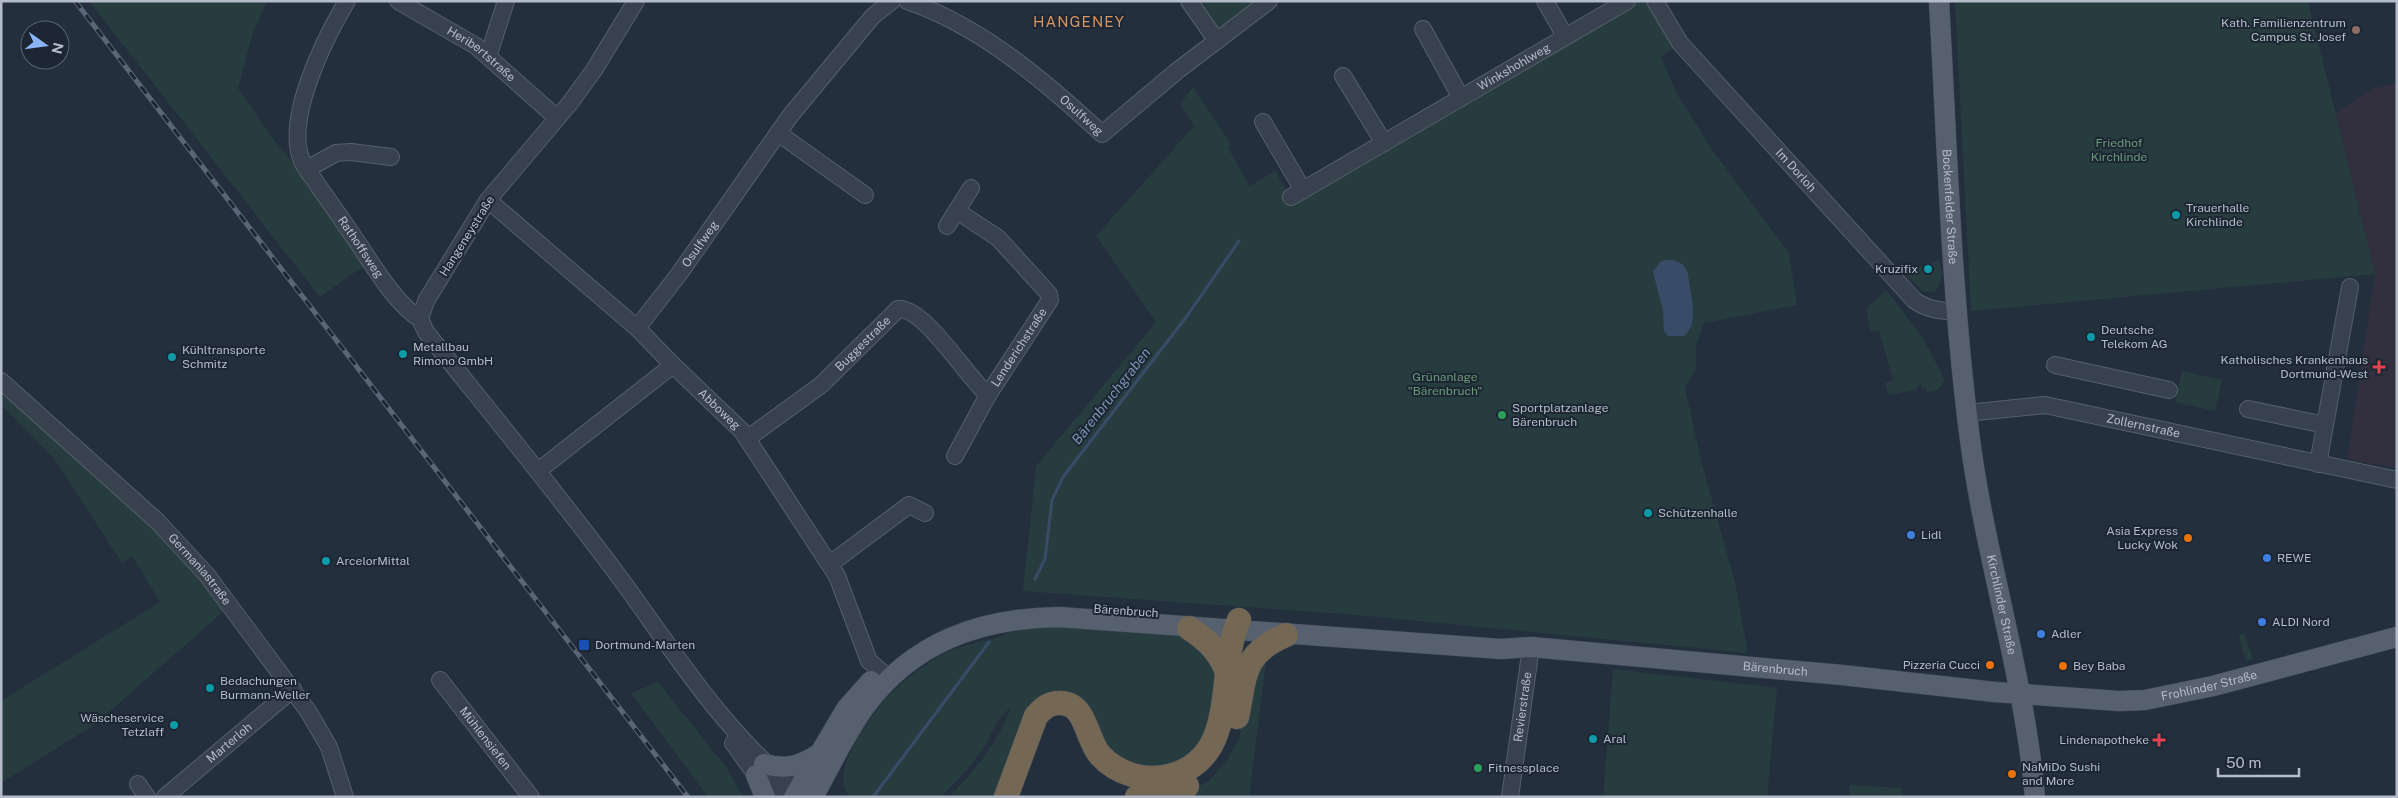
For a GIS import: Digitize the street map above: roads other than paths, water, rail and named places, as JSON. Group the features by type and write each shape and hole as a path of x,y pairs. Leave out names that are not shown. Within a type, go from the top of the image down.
{"highway":[{"path":"1137,797 1163,794 1186,786 1212,769 1219,760 1232,736 1234,680 1239,627"},
{"path":"1189,628 1211,644 1234,680"},
{"path":"1006,797 1036,716 1043,708 1051,704 1067,703 1074,707 1086,724 1091,740 1099,755 1123,772 1136,777 1159,778 1193,765 1212,743 1234,680 1254,654 1270,641 1286,635"}],"main road":[{"name":"Bockenfelder Straße","path":"1939,1 1958,312 1967,413"},
{"name":"Kirchlinder Straße","path":"1967,413 1980,496 2019,694 2034,797"},
{"name":"Bärenbruch","path":"797,796 846,709 862,690 882,672 910,651 941,632 991,614 1019,608 1060,606 1239,627 1286,635 1501,649 1531,647 1842,675 2019,694"},
{"name":"Bärenbruch","path":"797,796 849,732 877,692 925,651 952,637 993,623 1059,617 1189,628 1239,627 1476,636 1502,638 1531,647"},
{"name":"Frohlinder Straße","path":"2019,694 2119,701 2144,700 2213,686 2397,637"},
{"path":"765,797 760,769 797,766 819,754"}],"street":[{"name":"Rathoffsweg","path":"347,1 318,55 304,98 297,142 299,152 307,170 409,312 420,319"},
{"name":"Heribertstraße","path":"398,1 476,46 557,118"},
{"path":"488,57 506,1"},
{"name":"Hangeneystraße","path":"420,319 426,301 488,200 557,118 594,70 636,1"},
{"name":"Osulfweg","path":"637,328 674,280 778,133 873,16 892,1"},
{"name":"Osulfweg","path":"907,1 950,20 1012,59 1060,95 1102,134 1217,40 1269,1"},
{"path":"1189,1 1217,40"},
{"path":"1545,1 1565,36"},
{"name":"Winkshohlweg","path":"1263,122 1297,194 1627,1"},
{"name":"Im Dorloh","path":"1655,1 1680,42 1914,300 1920,305 1938,311 1958,312"},
{"path":"1423,29 1461,98"},
{"path":"1343,76 1384,143"},
{"path":"778,133 865,195"},
{"path":"307,170 336,152 391,157"},
{"path":"948,226 971,188"},
{"name":"Abboweg","path":"488,200 637,328 748,438 837,576 869,661 882,672"},
{"name":"Lenderichstraße","path":"956,456 988,395 1050,300 1048,294 998,238 957,211"},
{"path":"2318,464 2350,287"},
{"name":"Buggestraße","path":"748,438 820,385 898,309 904,308 912,312 954,354 979,388 988,395"},
{"path":"420,319 426,332 604,556 760,769 797,796"},
{"path":"2055,364 2168,390"},
{"path":"538,472 673,365"},
{"name":"Germaniastraße","path":"1,381 157,521 189,554 222,594 292,689 329,748 345,797"},
{"name":"Zollernstraße","path":"1967,413 2045,405 2397,480"},
{"path":"2248,409 2325,425"},
{"path":"830,564 909,505 925,513"},
{"name":"Revierstraße","path":"1510,797 1531,647"},
{"name":"Mühlensiefen","path":"440,680 531,797"},
{"name":"Marterloh","path":"165,797 292,689"}],"water":[{"path":"1666,260 1679,262 1688,273 1693,315 1689,330 1684,336 1668,336 1664,331 1663,310 1653,272 1660,262"}],"waterway":[{"name":"Bärenbruchgraben","path":"1035,579 1045,559 1052,500 1063,477 1187,316 1239,241"},
{"name":"Bärenbruchgraben","path":"873,797 989,642"}],"railway":[{"path":"75,1 688,797"}],"place":[{"name":"Kath. Familienzentrum Campus St. Josef","path":"2356,30"},
{"name":"Trauerhalle Kirchlinde","path":"2176,215"},
{"name":"Kruzifix","path":"1928,269"},
{"name":"Deutsche Telekom AG","path":"2091,337"},
{"name":"Metallbau Rimono GmbH","path":"403,354"},
{"name":"Kühltransporte Schmitz","path":"172,357"},
{"name":"Katholisches Krankenhaus Dortmund-West","path":"2379,367"},
{"name":"Sportplatzanlage Bärenbruch","path":"1502,415"},
{"name":"Schützenhalle","path":"1648,513"},
{"name":"Lidl","path":"1911,535"},
{"name":"Asia Express Lucky Wok","path":"2188,538"},
{"name":"REWE","path":"2267,558"},
{"name":"ArcelorMittal","path":"326,561"},
{"name":"ALDI Nord","path":"2262,622"},
{"name":"Adler","path":"2041,634"},
{"name":"Dortmund-Marten","path":"584,645"},
{"name":"Pizzeria Cucci","path":"1990,665"},
{"name":"Bey Baba","path":"2063,666"},
{"name":"Bedachungen Burmann-Weller","path":"210,688"},
{"name":"Wäscheservice Tetzlaff","path":"174,725"},
{"name":"Aral","path":"1593,739"},
{"name":"Lindenapotheke","path":"2159,740"},
{"name":"Fitnessplace","path":"1478,768"},
{"name":"NaMiDo Sushi and More","path":"2012,774"}],"district":[{"name":"HANGENEY","path":"1079,22"}],"park label":[{"name":"Friedhof Kirchlinde","path":"2119,150"},
{"name":"Grünanlage \"Bärenbruch\"","path":"1445,384"}]}
